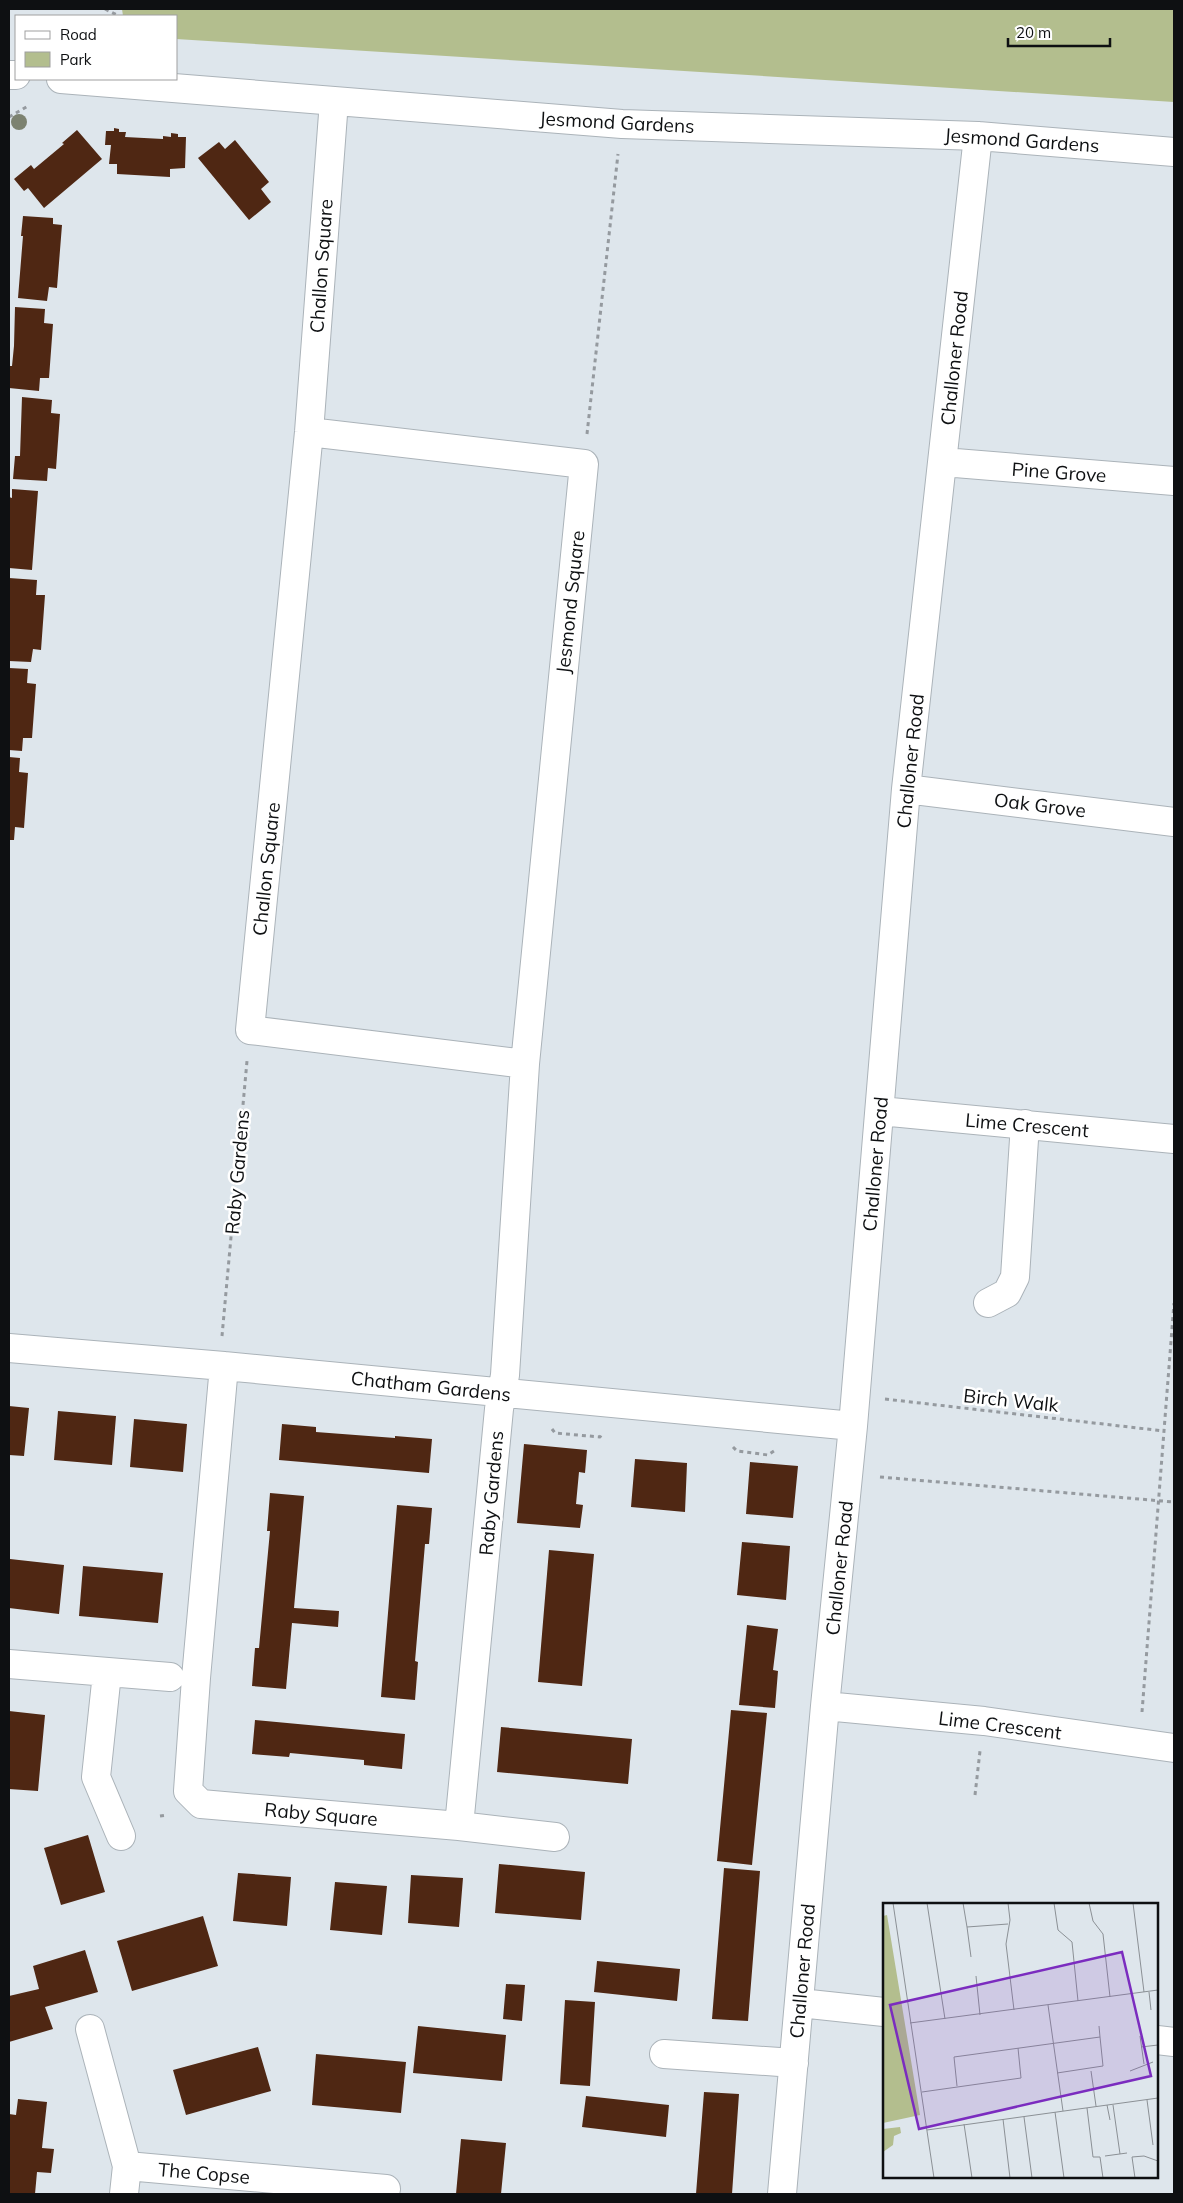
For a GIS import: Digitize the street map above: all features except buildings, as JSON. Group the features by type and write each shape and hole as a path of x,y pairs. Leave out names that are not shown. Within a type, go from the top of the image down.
{"street":[{"name":"Jesmond Gardens","path":"73,80 622,124 978,136 1174,152"},
{"name":"Challon Square","path":"250,1030 309,432 334,101"},
{"name":"Challoner Road","path":"782,2194 825,1706 853,1426 906,789 978,136"},
{"path":"309,432 584,464"},
{"name":"Pine Grove","path":"943,462 1174,481"},
{"name":"Jesmond Square","path":"525,1064 584,464"},
{"name":"Oak Grove","path":"906,789 1174,822"},
{"path":"250,1030 525,1064"},
{"name":"Raby Gardens","path":"459,1826 498,1409 505,1375 525,1064"},
{"name":"Lime Crescent","path":"880,1111 1174,1139"},
{"path":"988,1303 1007,1293 1015,1277 1025,1124"},
{"name":"Chatham Gardens","path":"9,1348 224,1366 853,1426"},
{"name":"Raby Square","path":"224,1366 196,1678 188,1791 201,1804 459,1826"},
{"path":"9,1664 170,1677"},
{"path":"106,1673 96,1777 121,1836"},
{"name":"Lime Crescent","path":"825,1706 984,1721 1174,1748"},
{"path":"459,1826 555,1838"},
{"path":"800,2003 883,2012"},
{"path":"90,2028 127,2166 124,2194"},
{"path":"1158,2040 1174,2042"},
{"path":"664,2054 794,2064"},
{"name":"The Copse","path":"127,2166 281,2187 386,2189"}],"path":[{"path":"105,9 117,15"},
{"path":"584,464 619,151"},
{"name":"Raby Gardens","path":"224,1366 222,1336 250,1030"},
{"path":"1139,1743 1174,1303"},
{"name":"Birch Walk","path":"855,1396 1164,1431"},
{"path":"877,1477 1174,1502"},
{"path":"975,1795 984,1721"}],"green space":[{"path":"122,9 1174,9 1174,102 178,39 178,15 123,15"}]}
